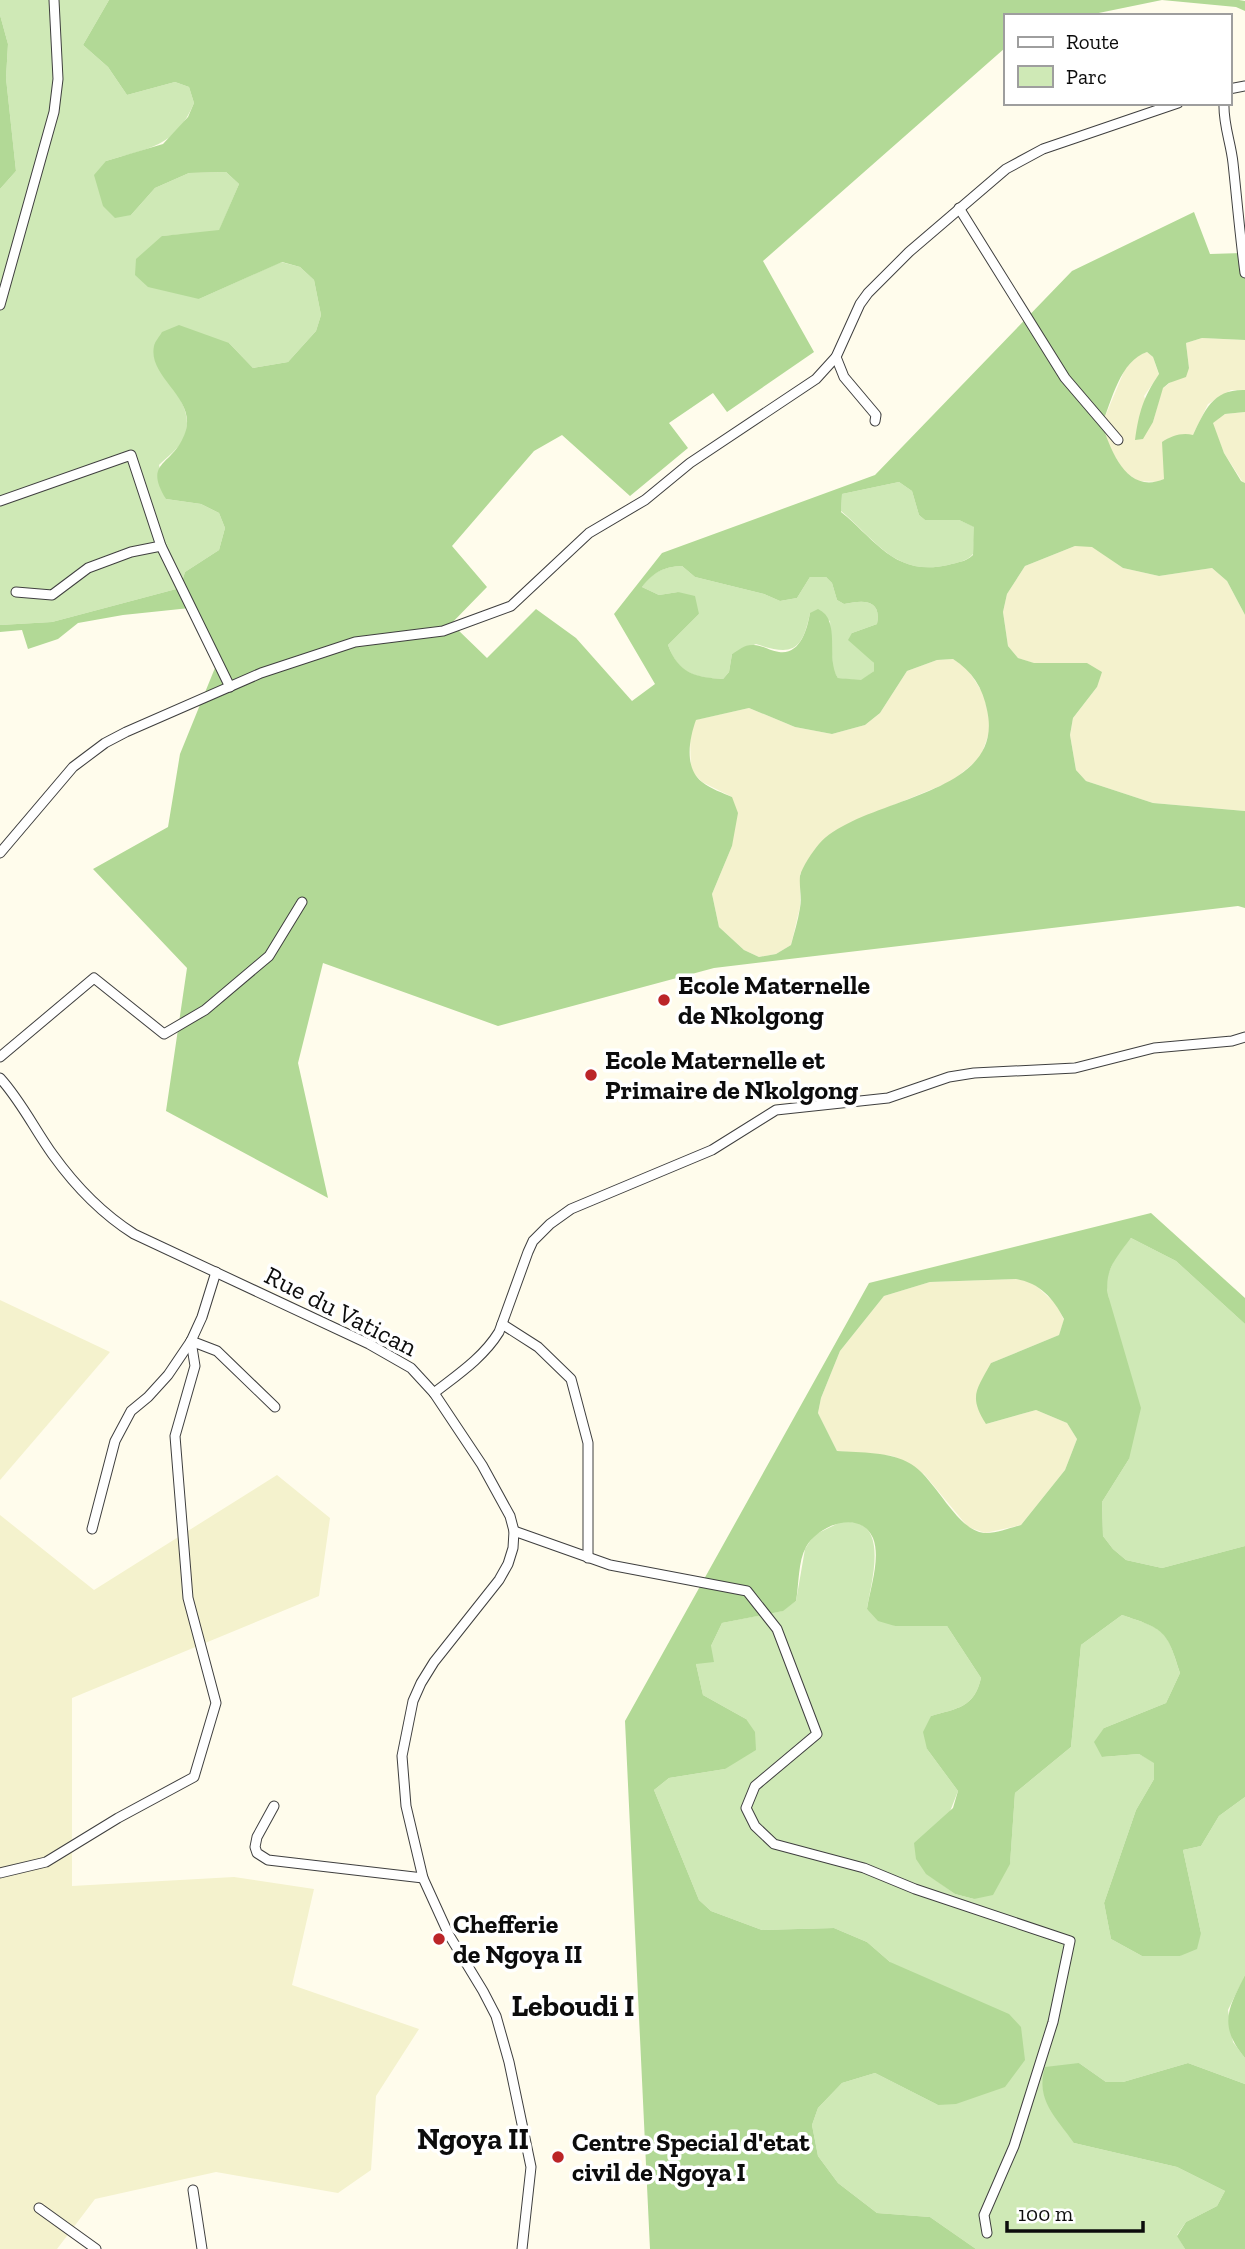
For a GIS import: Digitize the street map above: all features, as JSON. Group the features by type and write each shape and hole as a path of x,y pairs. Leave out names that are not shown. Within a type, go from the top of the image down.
{"street":[{"path":"0,305 54,112 58,79 54,0"},
{"path":"0,853 54,788 85,756 126,732 261,673 355,642 443,631 511,606 589,533 645,500 690,463 817,379 836,356 860,304 868,293 909,252 1006,169 1034,154 1172,105"},
{"path":"1224,105 1245,273"},
{"path":"959,208 1065,378 1118,440"},
{"path":"836,356 844,377 876,415 875,422"},
{"path":"0,501 131,455 162,546 230,687"},
{"path":"16,592 52,595 89,568 131,552 162,546"},
{"path":"0,1057 94,978 164,1034 205,1010 269,956 302,902"},
{"path":"434,1393 492,1344 533,1241 559,1216 712,1150 776,1110 888,1098 949,1077 974,1073 1075,1068 1154,1048 1232,1041 1245,1037"},
{"name":"Rue du Vatican","path":"0,1078 54,1156 102,1212 135,1234 398,1359 424,1380 482,1465 510,1516 514,1531"},
{"path":"92,1529 115,1441 131,1411 148,1397 167,1375 191,1341 202,1317 216,1272"},
{"path":"502,1324 538,1347 571,1380 588,1443 588,1558"},
{"path":"191,1341 217,1351 275,1406"},
{"path":"0,1873 46,1862 118,1818 194,1777 216,1703 188,1598 175,1436 195,1366 191,1341"},
{"path":"522,2249 531,2167 502,2034 483,1991 449,1936 423,1878 402,1780 404,1737 413,1701 434,1662 499,1580 513,1548 514,1531 610,1565 747,1591 778,1629 817,1734 755,1786 746,1808 755,1826 774,1844 864,1868 915,1889 1070,1941 1053,2021 1014,2146 984,2215 987,2233"},
{"path":"274,1806 257,1837 256,1847 262,1858 423,1878"},
{"path":"193,2190 202,2249"},
{"path":"39,2208 96,2249"}],"shaded area":[{"path":"1202,338 1245,340 1245,390 1231,390 1208,404 1193,435 1164,479 1157,482 1138,481 1124,471 1110,448 1102,424 1125,369 1138,355 1147,352 1153,357 1159,375 1144,396 1153,422 1162,389 1189,368 1186,343"},
{"path":"1245,412 1245,483 1224,453 1212,423 1225,414"},
{"path":"1075,546 1092,546 1123,568 1159,576 1212,568 1227,581 1245,615 1245,811 1153,803 1086,781 1076,770 1070,735 1073,718 1097,687 1087,663 1033,663 1018,658 1008,646 1003,612 1007,594 1025,566"},
{"path":"953,659 967,668 984,695 991,728 980,758 952,781 850,823 800,874 800,907 791,945 776,954 759,957 744,950 719,927 712,894 732,846 732,797 702,782 691,770 690,737 695,720 749,708 795,727 832,734 865,725 880,713 907,671 937,660"},
{"path":"1016,1279 1032,1282 1056,1304 1064,1320 1059,1335 991,1363 986,1424 1036,1410 1067,1423 1077,1439 1065,1470 1021,1525 985,1533 968,1527 924,1474 893,1456 837,1451 818,1413 821,1398 840,1351 884,1296 930,1282"},
{"path":"0,1300 110,1352 0,1480"},
{"path":"277,1475 330,1518 319,1596 72,1698 72,1886 234,1877 314,1889 292,1985 419,2029 376,2096 371,2170 338,2193 216,2172 95,2199 57,2249 0,2249 0,1515 94,1590"}],"green space":[{"path":"0,0 109,0 83,45 108,67 127,95 175,82 189,87 194,103 186,118 169,138 147,149 106,161 131,215 155,188 189,173 226,172 239,184 219,231 162,236 199,299 281,262 300,267 314,280 321,315 316,331 288,362 253,368 229,343 157,363 175,390 187,419 183,440 159,465 166,499 201,504 219,513 225,528 219,550 185,572 180,588 52,622 0,625 0,189 16,171 6,78 8,44 0,15"},
{"path":"109,0 1162,0 1094,14 1004,14 1004,49 763,261 814,352 727,412 713,393 669,423 688,448 630,496 562,435 534,451 452,546 487,587 445,630 456,628 487,658 536,609 576,638 632,701 655,684 614,614 662,553 875,475 1072,271 1194,212 1210,254 1242,253 1245,257 1245,340 1202,338 1186,343 1189,368 1186,377 1163,388 1153,422 1143,439 1135,440 1142,406 1159,374 1153,357 1147,352 1138,357 1118,382 1102,424 1110,446 1122,468 1130,476 1151,482 1164,479 1162,442 1177,435 1193,435 1206,410 1218,397 1225,393 1245,390 1245,412 1225,414 1213,423 1224,453 1241,481 1245,483 1245,615 1227,581 1212,568 1159,576 1123,568 1092,547 1075,546 1025,566 1007,594 1003,612 1008,646 1018,658 1034,663 1087,663 1102,672 1097,687 1073,718 1070,735 1076,770 1086,781 1153,803 1245,811 1245,908 1238,906 714,968 498,1026 323,963 298,1063 328,1198 166,1111 187,968 93,869 168,827 180,754 219,658 190,608 78,623 58,639 28,649 22,630 0,632 0,625 52,622 180,588 185,572 219,550 225,528 219,513 201,504 166,499 160,487 158,471 177,449 187,426 186,413 181,402 154,358 155,342 162,332 179,325 229,343 253,368 288,362 316,331 321,315 314,280 300,267 282,262 199,299 148,287 135,275 136,259 162,236 219,230 239,184 226,172 189,173 155,188 131,215 115,218 103,206 94,175 106,161 163,144 188,117 194,103 189,87 175,82 127,95 108,67 83,45","holes":["899,482 912,491 919,515 925,520 959,520 974,527 973,555 948,565 914,566 888,554 841,512 842,494","682,566 695,577 764,594 780,601 797,598 810,577 826,577 832,583 837,600 844,604 864,602 874,605 878,616 877,624 852,633 848,640 874,663 874,671 861,680 838,678 834,670 829,622 825,614 818,609 810,613 804,634 792,650 779,652 755,645 744,647 732,654 729,672 723,679 689,672 677,662 668,645 699,614 695,596 678,592 659,595 642,587 659,571","953,659 976,681 987,710 987,739 975,761 954,778 839,828 819,844 800,876 801,904 791,945 776,954 759,957 744,950 719,927 712,894 732,846 738,813 732,797 706,784 692,769 690,744 696,720 749,708 795,727 832,734 865,725 880,713 907,671 937,660"]},
{"path":"1162,0 1245,1 1245,11 1236,7"},
{"path":"0,15 8,44 6,78 16,171 0,189"},
{"path":"899,482 912,491 919,515 925,520 959,520 975,527 973,554 970,557 948,565 914,566 900,561 876,544 841,511 842,494"},
{"path":"682,566 695,577 764,594 780,601 797,598 810,577 826,577 832,583 837,600 844,604 864,602 874,605 878,616 877,624 852,633 874,663 874,671 861,681 838,678 833,670 830,621 810,613 803,636 794,648 778,650 756,644 732,654 729,672 723,679 689,672 677,663 668,645 699,614 678,592 659,595 642,587 659,571"},
{"path":"1151,1213 1245,1298 1245,1324 1176,1261 1131,1238 1121,1252 1110,1271 1108,1295 1141,1408 1129,1459 1102,1502 1103,1536 1126,1560 1162,1568 1245,1546 1245,1797 1219,1816 1201,1846 1183,1850 1201,1933 1197,1949 1180,1956 1142,1956 1111,1939 1104,1903 1136,1810 1154,1779 1154,1763 1139,1754 1102,1757 1094,1742 1104,1728 1166,1703 1180,1673 1162,1633 1122,1615 1081,1645 1071,1747 1015,1793 1010,1864 993,1895 974,1899 955,1894 926,1874 916,1859 914,1843 953,1808 958,1791 927,1749 923,1732 931,1716 957,1708 969,1701 981,1678 947,1626 895,1626 878,1621 867,1609 876,1555 873,1538 867,1529 849,1522 839,1523 820,1532 803,1553 796,1601 783,1611 722,1623 711,1646 714,1662 696,1664 703,1695 746,1719 755,1732 756,1750 725,1769 669,1778 654,1790 699,1900 711,1911 762,1930 834,1928 867,1942 890,1962 1009,2014 1021,2027 1025,2060 1005,2087 956,2104 938,2105 875,2073 842,2083 818,2108 812,2125 818,2156 838,2183 877,2213 930,2217 976,2249 650,2249 625,1721 869,1283","holes":["1025,1281 1045,1293 1060,1311 1064,1319 1059,1335 991,1363 976,1393 977,1406 986,1424 1036,1410 1067,1423 1077,1439 1065,1470 1021,1525 984,1533 964,1523 911,1464 885,1455 837,1451 818,1413 821,1398 840,1351 884,1296 930,1282"]},
{"path":"1131,1238 1176,1261 1245,1324 1245,1546 1162,1568 1126,1560 1103,1536 1102,1502 1129,1459 1106,1279 1115,1258"},
{"path":"843,1521 860,1524 868,1530 872,1539 874,1563 867,1609 895,1626 947,1626 981,1678 974,1695 964,1705 931,1716 927,1749 958,1791 926,1873 955,1894 974,1899 1010,1863 1015,1793 1071,1747 1081,1645 1122,1615 1148,1624 1162,1633 1171,1647 1180,1673 1166,1703 1104,1728 1102,1757 1139,1754 1154,1762 1154,1779 1136,1810 1104,1903 1111,1939 1142,1956 1180,1956 1201,1933 1183,1850 1201,1846 1219,1816 1245,1797 1245,1975 1228,2010 1233,2042 1245,2058 1245,2084 1188,2063 1123,2082 1106,2082 1079,2063 1074,2143 1177,2167 1225,2191 1217,2206 1186,2222 1177,2235 1185,2249 976,2249 930,2217 877,2213 838,2183 818,2156 812,2125 818,2108 842,2083 875,2073 938,2105 890,1962 867,1942 834,1928 762,1930 711,1911 699,1900 654,1790 669,1778 725,1769 746,1719 703,1695 696,1664 711,1646 722,1623 782,1611 796,1601 805,1549 814,1535"},
{"path":"1245,1975 1245,2058 1231,2036 1228,2017"},
{"path":"1079,2063 1106,2082 1123,2082 1188,2063 1245,2084 1245,2249 1185,2249 1177,2236 1186,2222 1217,2206 1225,2191 1177,2167 1074,2143 1049,2108 1043,2079 1045,2067"}],"place":[{"name":"Ecole Maternelle de Nkolgong","path":"664,1000"},
{"name":"Ecole Maternelle et Primaire de Nkolgong","path":"591,1075"},
{"name":"Chefferie de Ngoya II","path":"439,1939"},
{"name":"Centre Special d'etat civil de Ngoya I","path":"558,2157"}],"district":[{"name":"Leboudi I","path":"573,2006"},
{"name":"Ngoya II","path":"473,2139"}]}
